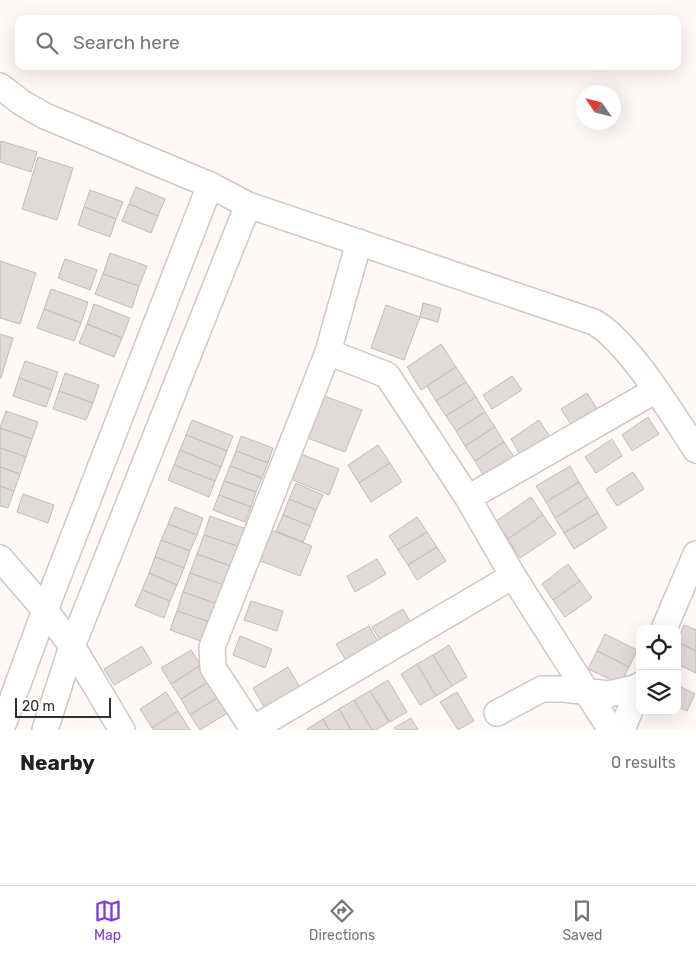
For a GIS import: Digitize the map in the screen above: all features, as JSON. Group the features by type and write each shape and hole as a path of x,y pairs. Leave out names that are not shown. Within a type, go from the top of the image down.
{"street":[{"path":"0,86 22,103 45,116 210,185 248,205 594,322 607,330 656,390 696,450"},
{"path":"1,730 45,610 210,185"},
{"path":"45,730 72,646 248,205"},
{"path":"359,242 328,352 212,647 212,668 252,730 513,576"},
{"path":"328,352 387,375 468,498 513,576 611,730"},
{"path":"468,498 656,390"},
{"path":"666,625 696,554"},
{"path":"0,558 45,610 72,646 122,730"},
{"path":"497,713 542,689 563,688 587,693 609,694 636,687"},
{"path":"622,730 636,694"}],"building":[{"path":"1,141 37,152 31,172 0,162"},
{"path":"38,157 73,168 57,220 22,209"},
{"path":"136,187 165,199 158,216 129,204"},
{"path":"90,190 123,202 116,219 84,207"},
{"path":"129,204 158,216 151,233 122,221"},
{"path":"84,207 116,219 110,237 78,225"},
{"path":"110,253 147,266 139,286 103,274"},
{"path":"65,259 97,270 90,290 58,278"},
{"path":"0,261 36,273 20,324 0,318"},
{"path":"103,274 139,286 132,308 95,294"},
{"path":"51,289 88,302 81,323 44,309"},
{"path":"423,303 441,308 438,322 420,317"},
{"path":"94,304 130,318 122,338 87,324"},
{"path":"386,305 420,317 404,360 371,348"},
{"path":"44,309 81,323 74,341 37,328"},
{"path":"87,324 122,338 114,357 79,343"},
{"path":"0,334 13,338 1,378 0,378"},
{"path":"441,344 456,367 421,390 407,367"},
{"path":"25,361 58,372 52,390 19,378"},
{"path":"456,367 466,382 436,401 427,386"},
{"path":"65,373 99,385 93,403 59,391"},
{"path":"512,376 522,390 492,409 483,395"},
{"path":"19,378 52,390 46,407 13,396"},
{"path":"466,382 476,397 446,416 436,401"},
{"path":"59,391 93,403 86,420 53,409"},
{"path":"587,393 597,409 572,426 561,409"},
{"path":"319,394 362,410 345,452 302,436"},
{"path":"476,397 485,412 456,431 446,416"},
{"path":"6,411 38,422 32,439 0,428"},
{"path":"485,412 495,427 465,446 456,431"},
{"path":"648,417 659,434 632,451 622,435"},
{"path":"192,420 233,436 227,451 186,435"},
{"path":"539,420 550,437 521,456 511,439"},
{"path":"495,427 504,442 475,461 465,446"},
{"path":"0,428 32,439 26,457 0,448"},
{"path":"186,435 227,451 221,467 180,450"},
{"path":"241,436 273,448 268,463 236,451"},
{"path":"612,439 622,456 596,473 585,457"},
{"path":"504,442 514,457 484,476 475,461"},
{"path":"378,445 390,463 359,483 348,465"},
{"path":"0,448 26,457 20,474 0,467"},
{"path":"180,450 221,467 215,481 174,465"},
{"path":"236,451 268,463 262,478 230,466"},
{"path":"296,452 339,469 329,495 286,477"},
{"path":"390,463 402,482 371,502 359,483"},
{"path":"174,465 215,481 209,497 168,480"},
{"path":"230,466 262,478 256,492 224,481"},
{"path":"570,466 579,482 546,502 536,486"},
{"path":"0,467 20,474 14,491 0,486"},
{"path":"633,472 644,489 617,506 606,489"},
{"path":"224,481 256,492 251,507 219,495"},
{"path":"579,482 588,497 555,518 546,502"},
{"path":"296,483 323,495 316,510 289,499"},
{"path":"0,486 14,491 8,508 0,506"},
{"path":"23,494 54,505 48,523 17,512"},
{"path":"219,495 251,507 245,522 213,510"},
{"path":"531,497 543,515 508,539 496,521"},
{"path":"588,497 598,513 564,533 555,518"},
{"path":"289,499 316,510 310,526 283,515"},
{"path":"175,507 203,518 197,535 168,524"},
{"path":"598,513 607,528 574,549 564,533"},
{"path":"283,515 310,526 303,542 276,531"},
{"path":"543,515 556,534 520,558 508,539"},
{"path":"210,516 246,529 240,547 204,535"},
{"path":"417,517 427,532 398,550 389,536"},
{"path":"168,524 197,535 190,551 161,540"},
{"path":"268,529 312,546 300,576 256,559"},
{"path":"427,532 437,547 408,565 398,550"},
{"path":"204,535 240,547 233,567 197,554"},
{"path":"161,540 190,551 184,568 155,557"},
{"path":"437,547 446,561 417,580 408,565"},
{"path":"197,554 233,567 227,586 190,573"},
{"path":"155,557 184,568 177,585 149,573"},
{"path":"377,559 386,574 355,592 347,576"},
{"path":"568,564 580,581 553,600 542,584"},
{"path":"149,573 177,585 170,601 142,590"},
{"path":"190,573 227,586 220,605 183,592"},
{"path":"580,581 592,598 565,617 553,600"},
{"path":"142,590 170,601 164,618 135,606"},
{"path":"183,592 220,605 213,623 177,611"},
{"path":"251,601 283,611 277,631 244,620"},
{"path":"403,609 413,626 383,645 372,627"},
{"path":"177,611 213,623 206,643 170,630"},
{"path":"684,625 696,630 696,651 681,644 681,632"},
{"path":"369,626 380,645 348,664 336,644"},
{"path":"605,634 636,650 629,667 597,651"},
{"path":"240,636 272,649 265,668 233,655"},
{"path":"681,644 696,651 696,673 681,666"},
{"path":"449,645 467,677 452,686 433,655"},
{"path":"142,646 152,663 114,685 104,669"},
{"path":"191,650 201,665 171,684 161,668"},
{"path":"597,651 629,667 620,684 588,669"},
{"path":"433,655 452,686 436,696 417,664"},
{"path":"417,664 436,696 420,705 401,674"},
{"path":"201,665 210,681 181,699 171,684"},
{"path":"288,667 302,691 267,712 253,688"},
{"path":"388,680 407,712 390,722 370,691"},
{"path":"210,681 220,696 190,715 181,699"},
{"path":"681,687 695,694 687,711 681,709"},
{"path":"370,691 389,722 376,730 372,730 354,700"},
{"path":"166,692 178,711 152,728 140,709"},
{"path":"457,692 474,721 458,730 440,702"},
{"path":"220,696 229,712 200,730 190,715"},
{"path":"354,700 372,730 351,730 339,709"},
{"path":"339,709 351,730 329,730 323,719"},
{"path":"178,711 190,730 154,730 152,728"},
{"path":"411,718 418,730 396,730 394,728"},
{"path":"323,719 329,730 307,729"}]}
